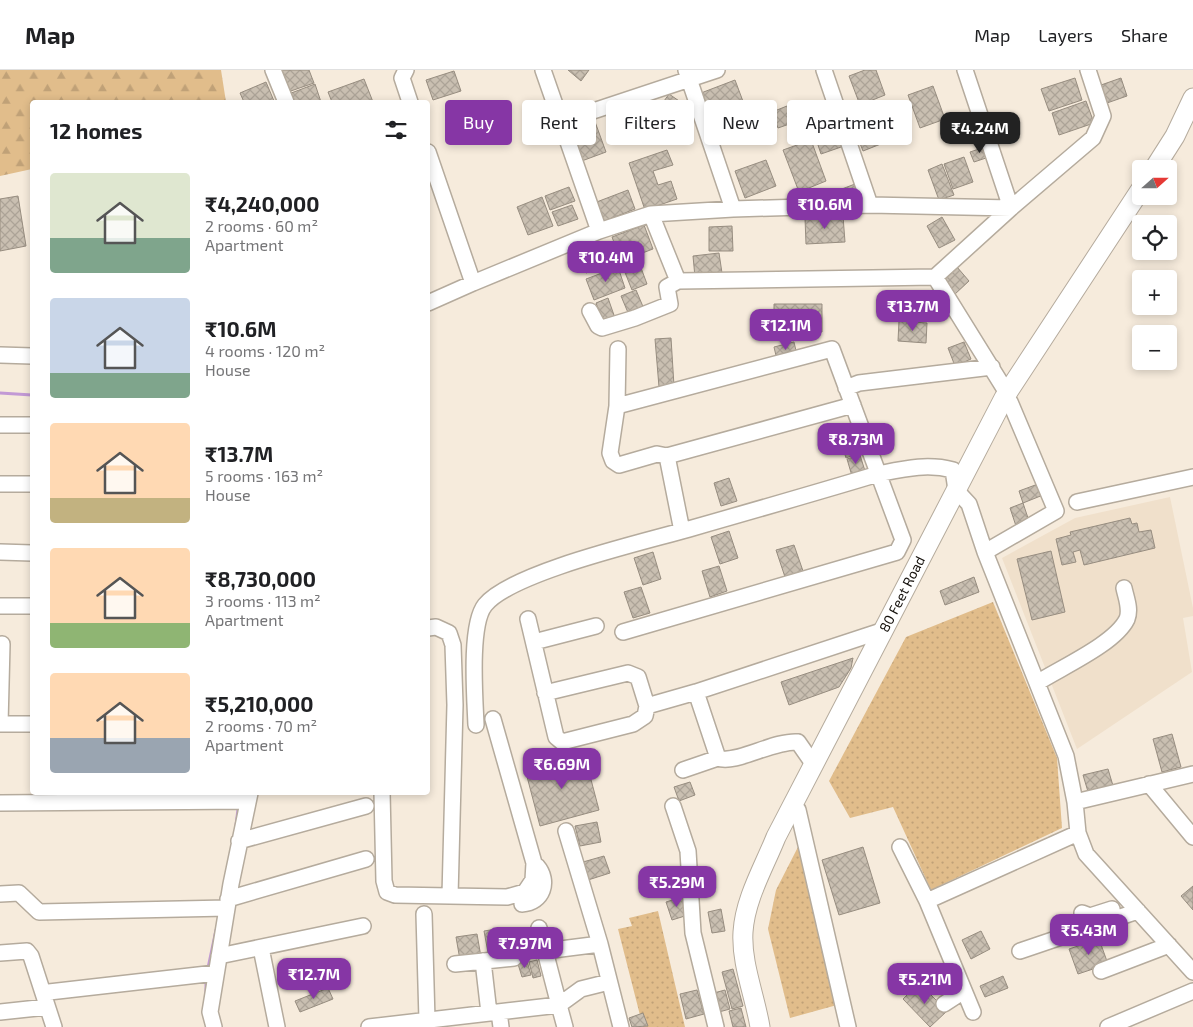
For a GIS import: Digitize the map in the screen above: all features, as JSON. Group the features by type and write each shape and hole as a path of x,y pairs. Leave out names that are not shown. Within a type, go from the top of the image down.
{"main road":[{"path":"1160,160 1175,136 1193,98"},
{"path":"1169,160 1193,118"},
{"name":"80 Feet Road","path":"760,1027 744,952 743,933 745,915 776,837 884,630 1009,398 1132,203"},
{"name":"80 Feet Road","path":"1009,398 1140,205"},
{"name":"80 Feet Road","path":"768,1027 751,950 751,925 755,907 782,840 941,534 959,493"}],"street":[{"path":"273,70 285,100"},
{"path":"543,70 553,100"},
{"path":"596,109 688,75 717,70"},
{"path":"824,70 870,205"},
{"path":"965,70 1011,208"},
{"path":"590,311 598,326 602,328 636,318 670,304 667,287 678,281 935,277 1011,208 1093,138 1102,116 1088,70"},
{"path":"402,73 409,100"},
{"path":"688,75 733,208"},
{"path":"568,145 599,231"},
{"path":"430,158 473,284"},
{"path":"430,302 599,231 651,214 733,208 870,205 1011,208"},
{"path":"651,214 678,281"},
{"path":"935,277 992,367 1009,398 1056,511 985,552"},
{"path":"618,349 617,406 610,454 613,461 619,465 657,454 667,456 853,405"},
{"path":"617,406 832,349 903,540 897,552 623,632"},
{"path":"0,355 30,356"},
{"path":"846,388 859,383 992,367"},
{"path":"0,425 30,426"},
{"path":"667,456 682,531"},
{"path":"476,725 474,670 478,624 484,606 497,595 515,585 583,559 878,474 937,466 953,470 959,493 970,504 985,552 1066,756 1075,802 1078,833 1086,854 1193,972"},
{"path":"1077,502 1193,478"},
{"path":"0,484 30,484"},
{"path":"0,552 30,553"},
{"path":"1036,683 1071,664 1115,634 1126,620 1128,612 1124,588"},
{"path":"0,606 30,606"},
{"path":"528,619 534,642 545,692 556,737 562,742 633,724 645,716 646,706 638,677 628,673 545,692"},
{"path":"534,642 596,626"},
{"path":"430,628 436,627 449,633 451,639 455,705 450,896"},
{"path":"646,706 696,692 884,630"},
{"path":"2,644 0,724 30,724"},
{"path":"696,692 718,758"},
{"path":"455,705 475,705"},
{"path":"382,795 384,881 388,892 395,895 507,897 525,892 533,880 534,863 493,719"},
{"path":"683,770 718,758 728,760 787,741 798,742 814,765"},
{"path":"1075,802 1193,774"},
{"path":"1149,784 1193,837"},
{"path":"0,803 249,797 224,906 219,956 210,1012 214,1027"},
{"path":"240,841 366,806"},
{"path":"673,806 688,852 693,933 716,1027"},
{"path":"798,810 848,1027"},
{"path":"566,831 600,944 621,1027"},
{"path":"928,901 1078,833"},
{"path":"900,847 928,901 973,1012"},
{"path":"0,894 18,893 39,912 224,906 366,859"},
{"path":"522,904 536,901 541,896 543,886 540,870 534,863"},
{"path":"1082,913 1090,916 1134,907"},
{"path":"1020,951 1134,907"},
{"path":"424,914 427,1020"},
{"path":"219,956 363,926"},
{"path":"539,928 565,1027"},
{"path":"545,951 600,944"},
{"path":"1101,971 1169,945"},
{"path":"261,948 277,1027"},
{"path":"0,953 26,951 31,956 54,1027"},
{"path":"455,964 514,958"},
{"path":"483,961 496,1017"},
{"path":"48,992 216,974"},
{"path":"369,1027 393,1026 427,1020 445,1022 496,1017 559,1005 581,989 609,982"},
{"path":"1108,1027 1193,991"},
{"path":"944,1004 964,992"},
{"path":"0,1012 47,1007"}],"shaded area":[{"path":"1170,497 1193,608 1193,616 1183,618 1192,672 1077,749 1002,558 1075,518"}],"green space":[{"path":"0,70 221,70 226,100 30,100 30,169 0,176"},
{"path":"993,602 1057,758 1062,828 931,890 893,807 850,818 829,781 906,637"},
{"path":"798,847 837,1005 790,1018 768,929 776,890"},
{"path":"658,911 685,1027 643,1027 618,929 632,926 629,918"}],"building":[{"path":"281,70 309,70 314,83 285,93 277,72"},
{"path":"568,70 589,70 581,81"},
{"path":"865,70 876,70 885,95 872,100 858,100 849,76"},
{"path":"454,71 461,91 433,100 426,80"},
{"path":"1075,78 1082,100 1049,111 1041,89"},
{"path":"1121,78 1127,96 1107,103 1101,85"},
{"path":"364,79 372,100 331,100 328,92"},
{"path":"735,80 742,100 704,101 701,93"},
{"path":"266,82 274,100 243,100 240,93"},
{"path":"315,84 320,100 288,100 286,95"},
{"path":"933,86 945,119 920,128 912,106 912,100 910,100 908,95"},
{"path":"669,94 678,100 665,100"},
{"path":"1086,101 1094,123 1059,135 1052,113"},
{"path":"787,106 787,125 778,128 777,125 777,110"},
{"path":"694,111 698,114 694,120"},
{"path":"596,124 606,152 579,162 573,145 596,145"},
{"path":"797,145 813,145 826,181 799,192 783,150"},
{"path":"818,145 844,146 821,154"},
{"path":"861,145 878,145 863,151"},
{"path":"985,147 989,157 974,162 970,152"},
{"path":"667,150 673,165 653,171 658,185 671,181 677,199 645,210 629,163"},
{"path":"964,157 973,182 953,189 944,164"},
{"path":"766,160 776,186 745,198 735,171"},
{"path":"942,164 954,195 939,200 928,170"},
{"path":"855,184 859,194 837,202 834,192"},
{"path":"569,187 575,201 550,210 545,196"},
{"path":"628,190 635,209 602,222 594,203"},
{"path":"18,196 26,246 0,251 0,199"},
{"path":"542,197 553,226 528,235 517,207"},
{"path":"572,205 578,219 558,226 552,212"},
{"path":"843,216 845,242 806,244 805,218"},
{"path":"942,217 955,240 939,248 927,226"},
{"path":"644,225 653,249 621,261 612,237"},
{"path":"732,226 733,251 709,251 709,227"},
{"path":"608,243 615,262 586,273 579,254"},
{"path":"719,253 722,273 695,277 693,256"},
{"path":"640,265 647,284 632,290 624,270"},
{"path":"618,267 625,288 594,300 586,279"},
{"path":"957,267 969,281 954,295 942,280"},
{"path":"636,290 644,309 629,315 621,296"},
{"path":"608,298 615,318 603,322 596,303"},
{"path":"774,304 822,304 822,332 774,331"},
{"path":"899,321 927,323 926,343 898,341"},
{"path":"671,338 674,386 659,387 655,339"},
{"path":"794,342 797,355 777,360 774,347"},
{"path":"964,342 971,359 955,366 948,348"},
{"path":"852,429 859,453 846,458 838,433"},
{"path":"860,455 865,471 852,476 847,459"},
{"path":"729,478 737,501 721,506 714,483"},
{"path":"1038,484 1043,495 1023,503 1019,491"},
{"path":"1023,503 1029,521 1016,526 1010,508"},
{"path":"1130,518 1132,524 1137,523 1139,532 1151,530 1155,548 1084,565 1080,550 1073,552 1076,562 1062,565 1056,539 1071,535 1070,532"},
{"path":"729,531 738,558 720,564 711,537"},
{"path":"794,545 803,571 785,577 776,550"},
{"path":"1051,551 1065,612 1032,620 1017,559"},
{"path":"653,552 661,579 643,585 634,558"},
{"path":"719,566 727,591 710,597 702,571"},
{"path":"974,577 979,592 945,605 940,591"},
{"path":"641,587 650,613 633,618 624,592"},
{"path":"853,658 851,668 839,687 789,705 781,682"},
{"path":"1172,734 1181,767 1162,772 1153,739"},
{"path":"584,753 599,810 540,826 525,769"},
{"path":"1108,769 1114,789 1089,795 1083,775"},
{"path":"690,782 695,795 679,801 674,787"},
{"path":"597,822 601,842 580,846 575,826"},
{"path":"863,847 880,903 839,915 822,860"},
{"path":"604,856 610,873 588,880 583,862"},
{"path":"1193,886 1193,910 1181,896"},
{"path":"682,897 688,915 672,920 666,902"},
{"path":"721,909 725,931 712,933 708,912"},
{"path":"503,928 508,955 489,958 484,931"},
{"path":"981,931 990,949 971,959 962,940"},
{"path":"477,934 481,957 460,960 456,937"},
{"path":"1099,939 1108,964 1078,974 1069,949"},
{"path":"537,960 541,976 533,978 529,962"},
{"path":"527,961 531,975 522,977 518,964"},
{"path":"733,969 743,1006 732,1009 722,972"},
{"path":"1003,976 1008,988 985,997 980,986"},
{"path":"919,983 947,1011 930,1027 903,999"},
{"path":"328,988 333,999 300,1012 295,1001"},
{"path":"697,990 704,1014 686,1019 680,994"},
{"path":"725,990 730,1009 715,1013 710,994"},
{"path":"741,1008 746,1027 733,1027 729,1011"},
{"path":"643,1013 648,1026 632,1027 629,1018"}],"waterway":[{"path":"0,393 30,395"},
{"path":"236,826 238,809"},
{"path":"208,968 216,930"},
{"path":"206,979 206,998"}]}
